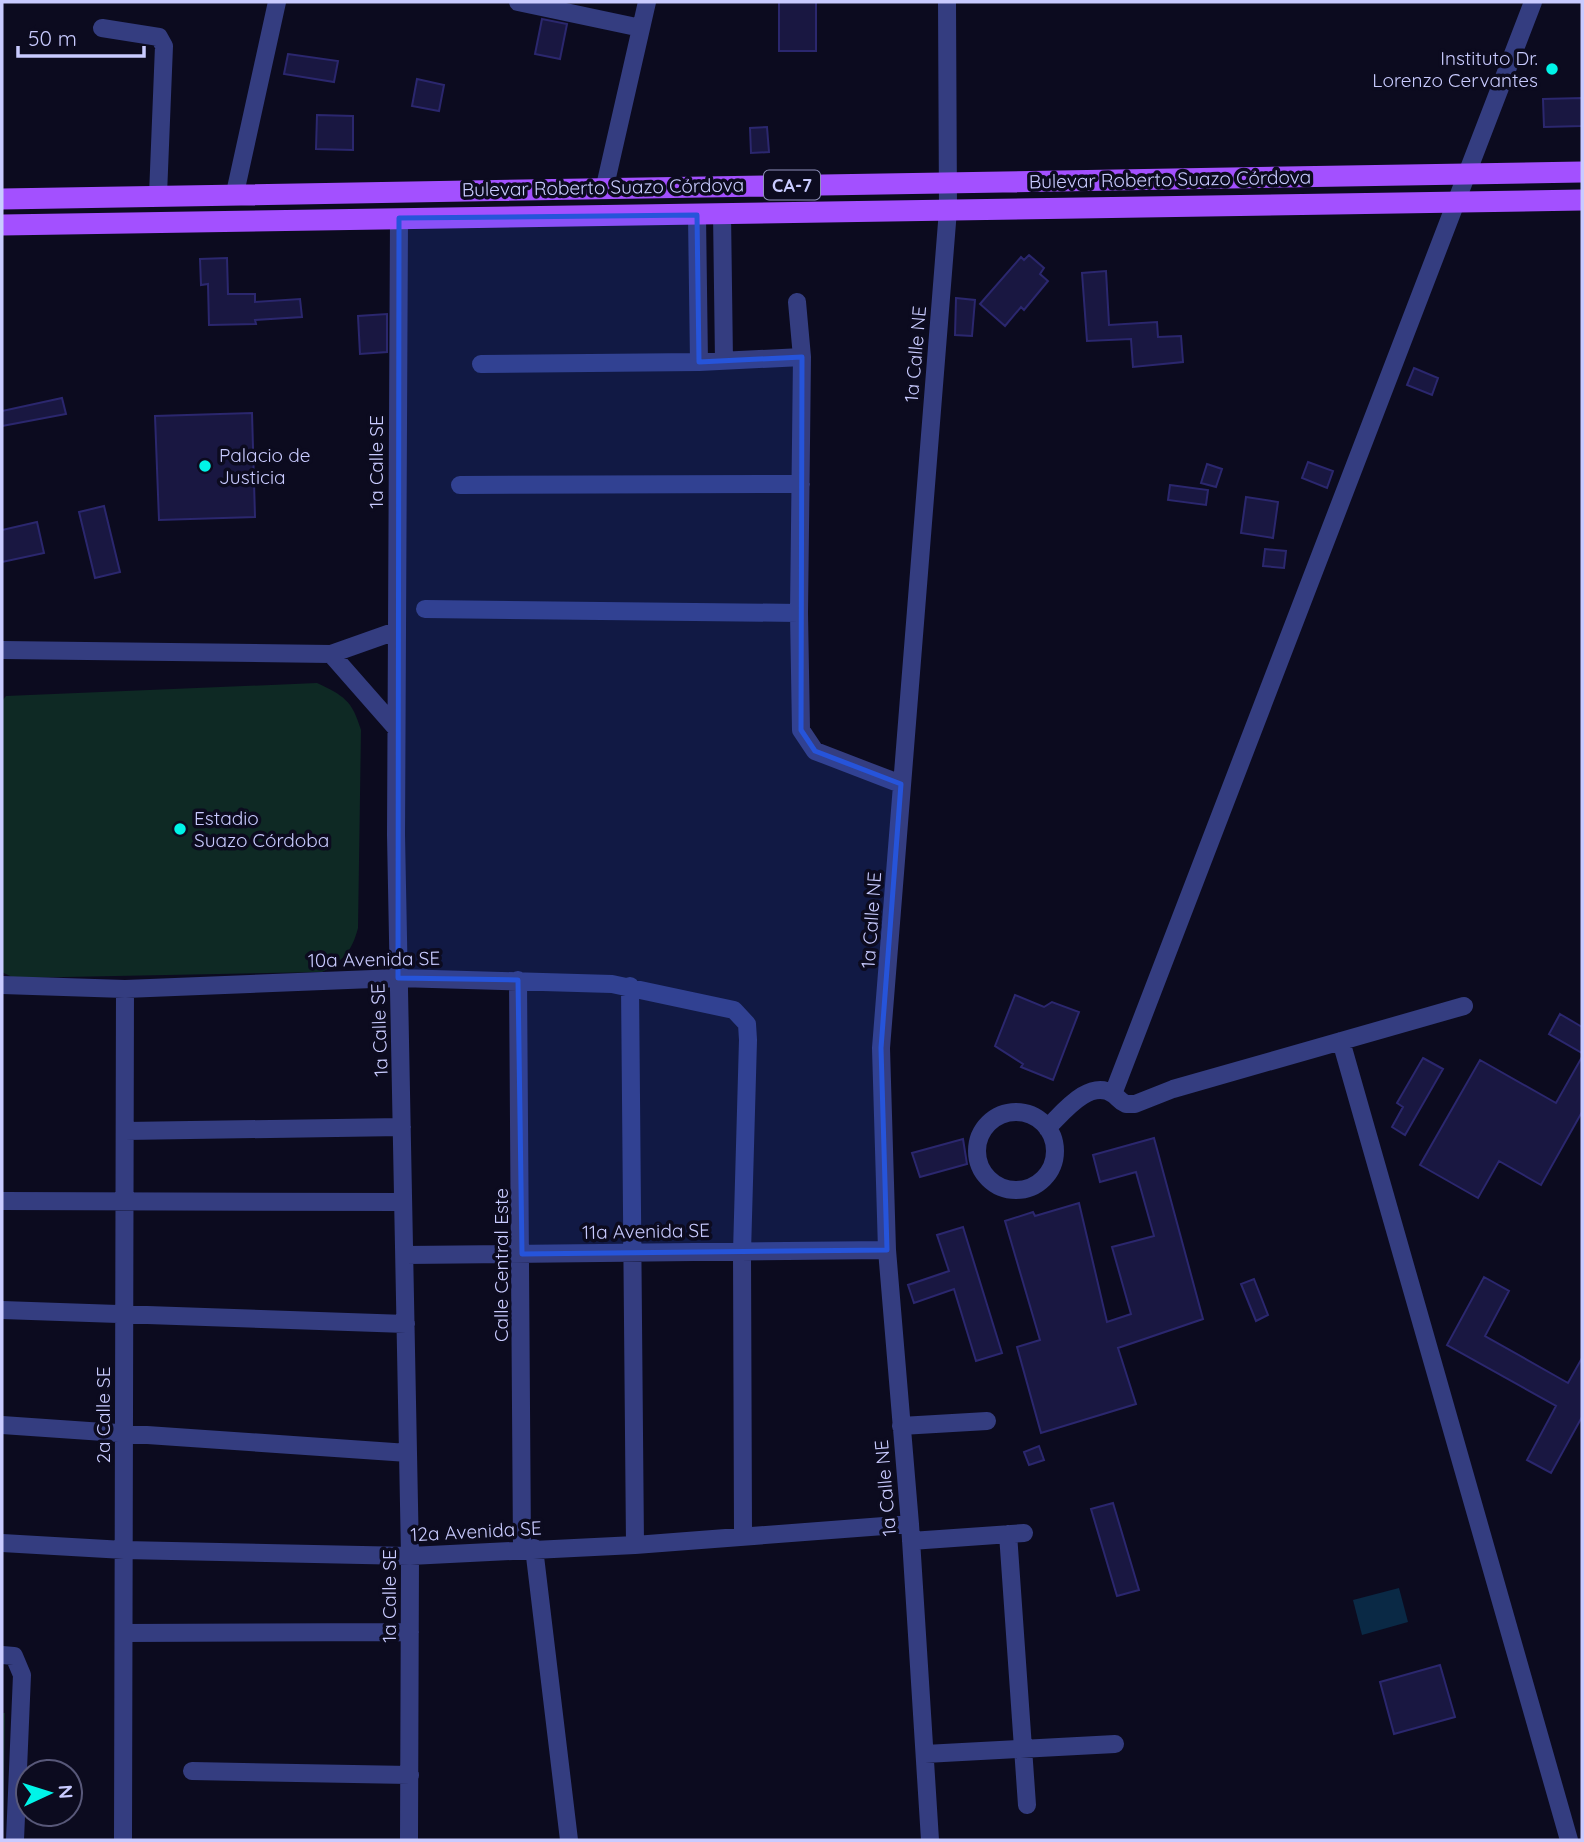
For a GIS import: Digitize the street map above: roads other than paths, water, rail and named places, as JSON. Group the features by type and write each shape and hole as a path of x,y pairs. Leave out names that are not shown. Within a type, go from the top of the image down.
{"main road":[{"name":"Bulevar Roberto Suazo Córdova","path":"2,199 605,186 1582,172"},
{"name":"Bulevar Roberto Suazo Córdova","path":"2,225 1582,200"}],"street":[{"path":"235,193 277,2"},
{"path":"517,2 641,28"},
{"path":"605,186 647,2"},
{"name":"1a Calle NE","path":"930,1840 910,1532 887,1251 881,1048 948,210 947,2"},
{"path":"1113,1094 1454,201 1533,2"},
{"path":"102,28 159,37 164,46 158,195"},
{"path":"722,213 724,360"},
{"path":"698,215 699,362"},
{"name":"1a Calle SE","path":"399,218 396,728 398,978 410,1556 409,1840"},
{"path":"797,302 802,357 799,613 801,730 815,751 901,783"},
{"path":"481,363 699,362 802,357"},
{"path":"460,485 801,484"},
{"path":"425,608 799,613"},
{"path":"2,650 331,654 396,631"},
{"path":"331,654 396,728"},
{"name":"10a Avenida SE","path":"2,985 125,989 398,978 518,980 630,986 734,1010 747,1024 748,1040 742,1252"},
{"name":"Calle Central Este","path":"518,980 528,1549 569,1840"},
{"path":"630,986 635,1545"},
{"name":"2a Calle SE","path":"123,1840 125,989"},
{"path":"1048,1128 1082,1095 1096,1091 1113,1094 1126,1104 1135,1104 1173,1088 1464,1006"},
{"path":"1341,1041 1569,1840"},
{"path":"1016,1112 1039,1119 1048,1128 1053,1139 1053,1164 1038,1183 1027,1189 1003,1188 984,1174 978,1163 978,1138 993,1119 1016,1112"},
{"path":"124,1131 402,1127"},
{"path":"2,1201 124,1204 403,1202"},
{"name":"11a Avenida SE","path":"405,1255 887,1251"},
{"path":"742,1252 743,1534"},
{"path":"2,1310 406,1324"},
{"path":"901,1426 987,1421"},
{"path":"2,1425 408,1453"},
{"name":"12a Avenida SE","path":"2,1543 124,1550 410,1556 635,1545 743,1534 1016,1533 1023,1749"},
{"path":"124,1633 410,1632"},
{"path":"2,1655 15,1656 22,1675 15,1840"},
{"path":"925,1754 1115,1744"},
{"path":"1023,1749 1027,1805"},
{"path":"192,1772 410,1775"}],"water":[{"path":"1399,1588 1408,1622 1362,1635 1353,1600"}],"place":[{"name":"Instituto Dr. Lorenzo Cervantes","path":"1552,69"},
{"name":"Palacio de Justicia","path":"205,466"},
{"name":"Estadio Suazo Córdoba","path":"180,829"}]}
